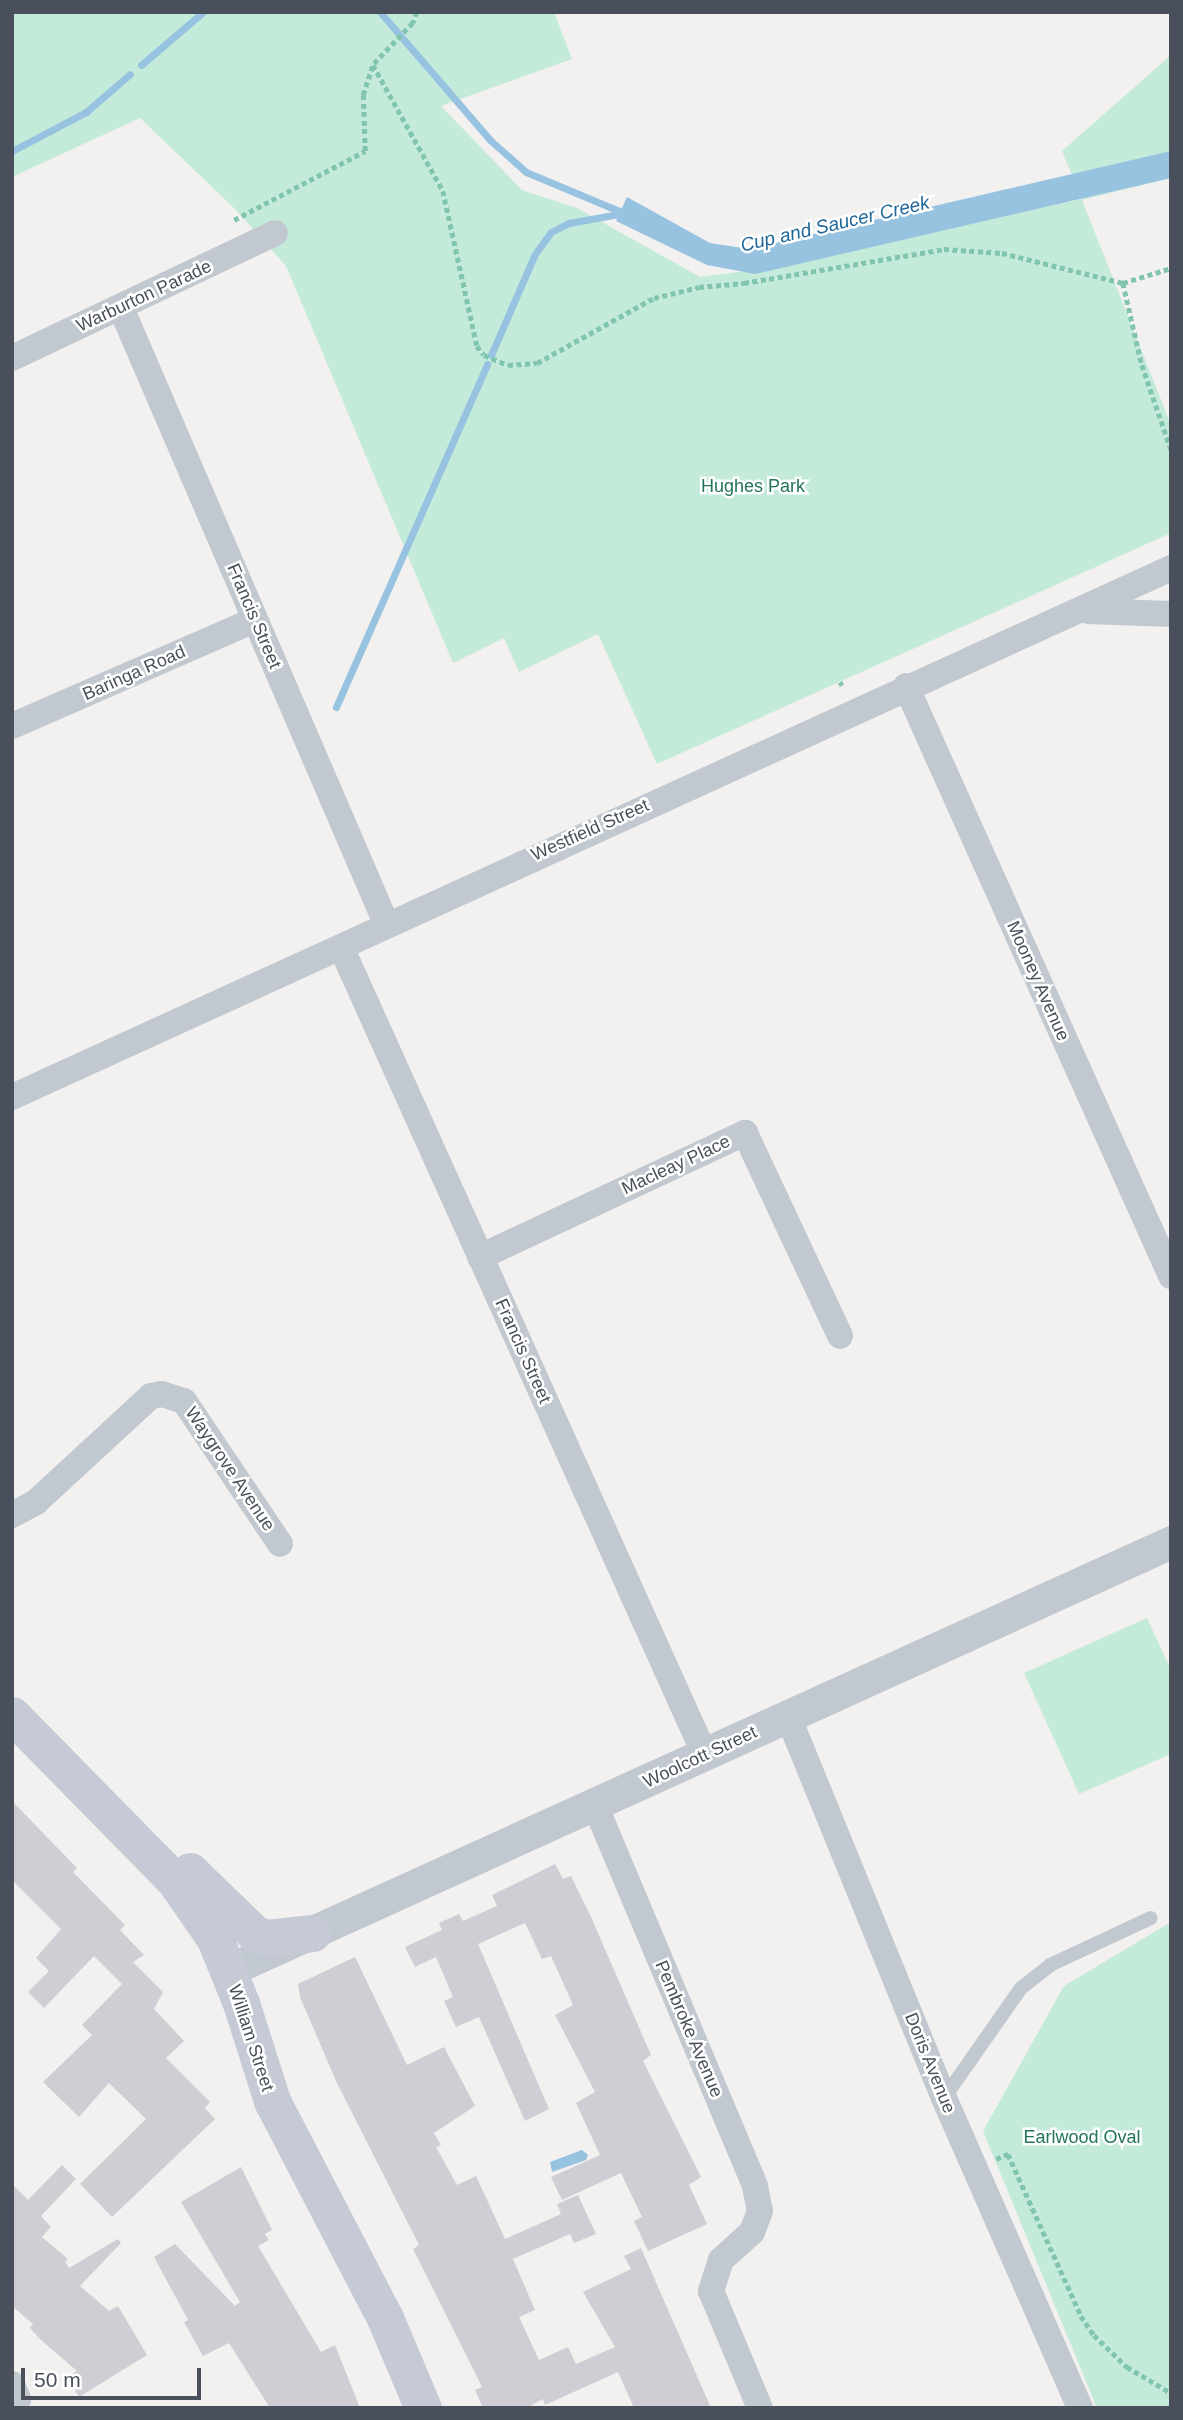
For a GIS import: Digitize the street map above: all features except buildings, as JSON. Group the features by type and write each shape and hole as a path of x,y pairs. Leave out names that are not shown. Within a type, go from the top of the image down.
{"main road":[{"name":"William Street","path":"12,1715 112,1815 187,1896 229,1970 272,2101 385,2318 423,2408"},
{"path":"112,1815 142,1824 255,1934 266,1937 313,1933"}],"street":[{"name":"Warburton Parade","path":"12,358 275,233"},
{"name":"Francis Street","path":"121,308 386,923"},
{"name":"Westfield Street","path":"12,1097 341,947 386,923 906,687 1083,611 1171,568"},
{"path":"1083,611 1171,614"},
{"name":"Baringa Road","path":"12,726 256,620"},
{"name":"Mooney Avenue","path":"906,687 1171,1276"},
{"name":"Francis Street","path":"341,947 705,1755"},
{"name":"Macleay Place","path":"480,1257 745,1133 840,1336"},
{"name":"Waygrove Avenue","path":"12,1515 36,1502 151,1396 162,1394 184,1401 280,1544"},
{"name":"Woolcott Street","path":"229,1970 1171,1542"},
{"name":"Doris Avenue","path":"789,1716 944,2098 1080,2408"},
{"name":"Pembroke Avenue","path":"595,1805 755,2186 760,2211 752,2232 720,2260 711,2291 760,2408"},
{"path":"12,2384 18,2399 15,2408"}],"lane":[{"path":"944,2098 1021,1988 1050,1965 1151,1918"}],"path":[{"path":"234,220 365,151 363,96 373,65 386,48 413,23 417,12"},
{"path":"373,65 443,191 472,328 484,355 518,367 537,363 654,298 699,286 744,283 944,249 1002,253 1123,283 1171,268"},
{"path":"1123,283 1142,365 1171,449"},
{"path":"1008,2154 1081,2316 1126,2367 1171,2393"}],"green space":[{"name":"Hughes Park","path":"12,12 554,12 572,59 441,106 522,190 577,208 700,277 747,271 1082,199 1062,151 1171,55 1171,178 1082,200 1171,425 1171,533 657,764 598,634 519,672 504,638 453,663 286,266 235,209 140,118 12,177"},
{"path":"1147,1618 1171,1670 1171,1754 1079,1794 1024,1673"},
{"name":"Earlwood Oval","path":"1171,1922 1171,2408 1097,2408 983,2131 1064,1986"}],"water":[{"path":"1171,151 1171,178 755,274 707,265 616,221 627,197 710,243 749,249"},
{"path":"582,2150 588,2155 586,2160 552,2172 550,2162"}],"waterway":[{"path":"141,65 203,12"},
{"name":"Cup and Saucer Creek","path":"380,12 490,140 526,172 629,215"},
{"path":"12,151 86,112 130,74"},
{"path":"491,355 535,254 551,232 569,223 624,213"},
{"path":"336,707 487,364"}]}
